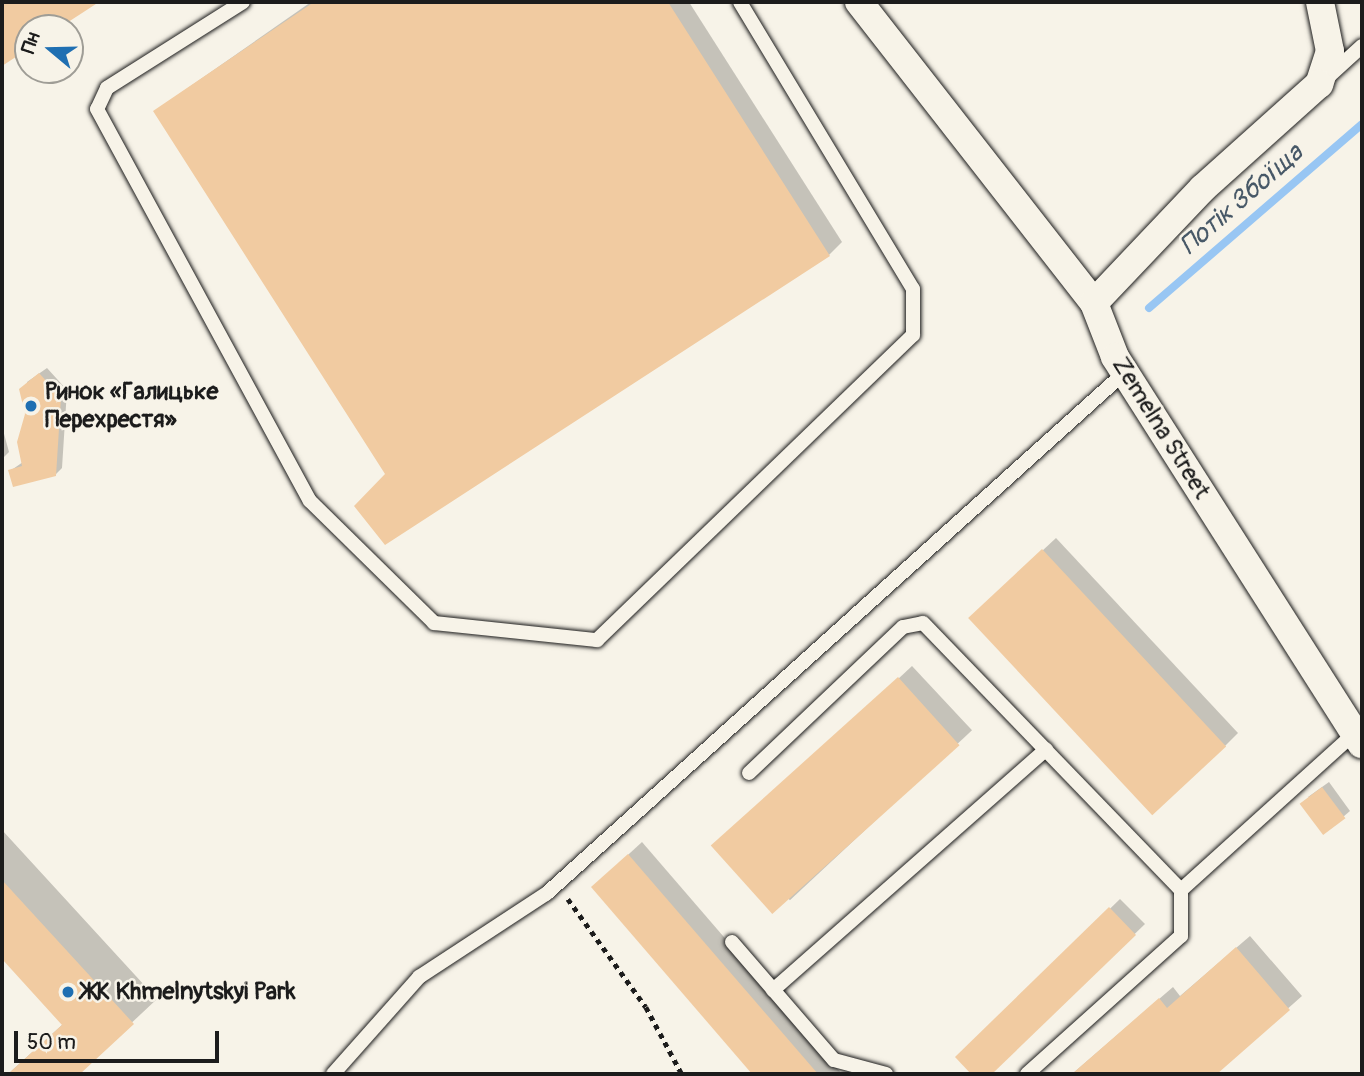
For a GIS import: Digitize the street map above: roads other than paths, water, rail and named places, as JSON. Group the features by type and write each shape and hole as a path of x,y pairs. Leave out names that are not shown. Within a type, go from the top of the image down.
{"street":[{"name":"Zemelna Street","path":"859,2 1094,303 1124,373 1359,739"},
{"path":"1094,303 1203,188 1319,85 1330,51 1321,2"}],"lane":[{"path":"243,2 107,88 97,109 310,501 435,623 597,640 913,335 913,289 740,2"},
{"path":"1319,85 1362,46"},
{"path":"333,1074 419,976 557,884 1124,373"},
{"path":"749,773 913,622 932,628 1181,890 1181,936 1027,1074"},
{"path":"1181,890 1359,739"},
{"path":"773,990 1046,749"},
{"path":"732,942 834,1060 886,1074"}],"waterway":[{"name":"Потік Збоїща","path":"1149,308 1362,124"}],"place":[{"name":"Ринок «Галицьке Перехрестя»","path":"31,406"},
{"name":"ЖК Khmelnytskyi Park","path":"68,992"}]}
